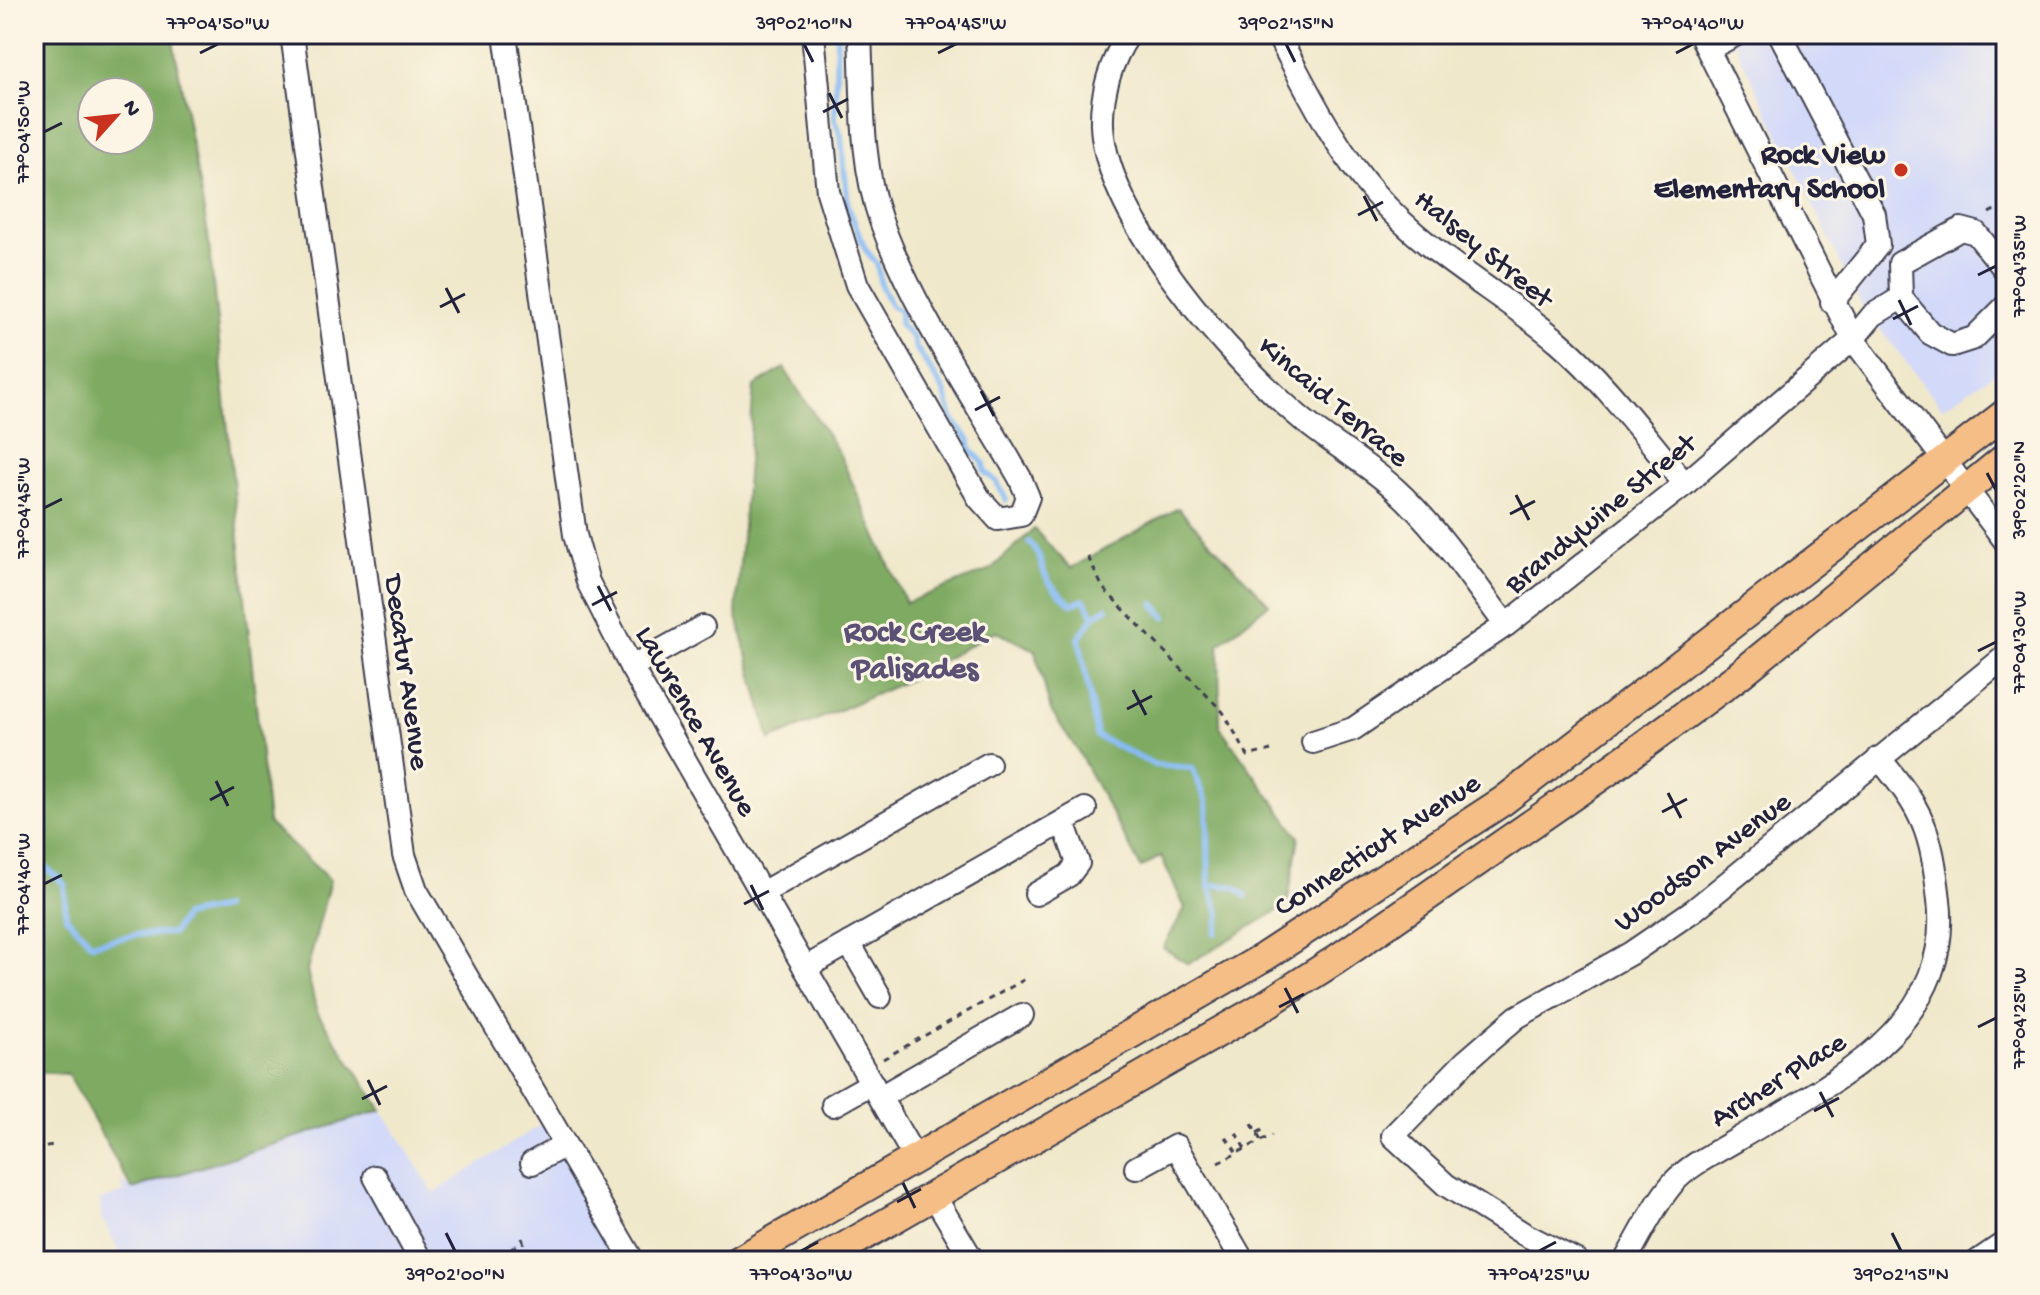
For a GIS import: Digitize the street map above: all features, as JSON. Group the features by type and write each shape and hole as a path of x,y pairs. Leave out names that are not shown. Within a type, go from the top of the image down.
{"main road":[{"name":"Connecticut Avenue","path":"738,1261 1264,957 1503,801 2006,413"},
{"path":"820,1261 1286,992 1614,767 1738,676 2006,457"},
{"path":"1264,957 1286,992"}],"street":[{"name":"Decatur Avenue","path":"292,34 404,855 416,890 633,1261"},
{"name":"Lawrence Avenue","path":"505,34 575,535 588,582 631,667 915,1158"},
{"path":"813,34 828,192 857,285 979,498 998,519 1021,515 1028,497 1020,478 907,280 881,220 864,145 860,34"},
{"name":"Kincaid Terrace","path":"1129,34 1108,75 1102,126 1112,172 1139,226 1177,288 1227,347 1301,418 1403,498 1429,525 1506,625"},
{"name":"Halsey Street","path":"1277,34 1342,152 1376,195 1453,267 1558,342 1587,368 1685,484"},
{"path":"1737,34 1704,42 1832,302 1853,339 2006,542"},
{"path":"1780,34 1874,214 1878,245 1900,263 1901,298 1930,333 1952,345 1974,338 2006,306"},
{"path":"1900,263 1961,229 1976,233 2006,271"},
{"path":"1832,302 1878,245"},
{"name":"Brandywine Street","path":"1313,742 1353,729 1506,625 1685,484 1853,339 1873,315 1901,298"},
{"path":"631,667 703,627"},
{"name":"Woodson Avenue","path":"1577,1261 1524,1234 1446,1185 1393,1136 1466,1061 1517,1017 1631,953 1694,910 2006,656"},
{"name":"Archer Place","path":"1625,1261 1673,1183 1702,1160 1860,1065 1910,1015 1934,966 1941,915 1934,850 1916,803 1879,758"},
{"path":"762,893 989,764"},
{"path":"805,968 1085,809"},
{"path":"1036,894 1069,875 1078,863 1063,822"},
{"path":"849,943 880,997"},
{"path":"833,1105 876,1090 1022,1015"},
{"path":"532,1163 565,1145"},
{"path":"1136,1168 1176,1146 1243,1261"},
{"path":"375,1177 421,1261"},
{"path":"933,1194 973,1261"},
{"path":"1978,1261 2006,1242"}],"path":[{"path":"1989,213 2006,204"},
{"path":"1088,557 1103,588 1223,712 1248,756 1271,750"},
{"path":"880,1060 1027,978"},
{"path":"1252,1124 1261,1141"},
{"path":"1257,1133 1266,1128"},
{"path":"38,1131 35,1147 53,1145 55,1148"},
{"path":"1236,1133 1245,1149"},
{"path":"1218,1163 1272,1135"},
{"path":"1226,1137 1237,1153"},
{"path":"491,1261 523,1239 525,1247"},
{"path":"443,1261 460,1252 464,1261"}],"shaded area":[{"name":"Rock View Elementary School","path":"1730,34 2006,34 2006,366 1942,408 1861,305"},
{"path":"382,1110 434,1193 550,1119 633,1261 124,1261 101,1217 100,1200 125,1192 120,1181 132,1189"}],"green space":[{"path":"34,34 172,34 208,234 268,823 330,880 307,971 317,1012 382,1110 132,1189 68,1074 34,1072"},
{"path":"784,368 839,453 906,603 990,570 1034,529 1071,568 1178,508 1269,604 1219,644 1220,727 1299,837 1287,905 1188,964 1163,948 1185,908 1161,856 1141,868 1078,751 1051,711 1035,650 995,631 906,681 770,740 736,613 754,386"}],"waterway":[{"path":"837,34 835,119 841,135 848,206 865,249 877,264 881,286 891,306 900,311 900,324 913,338 944,391 953,420 969,440 970,450 984,463 985,472 997,482 1006,500"},
{"path":"1029,542 1048,580 1063,597 1072,604 1084,600 1094,616 1107,608"},
{"path":"1154,604 1165,617"},
{"path":"1094,616 1079,638 1097,736 1155,765 1192,768 1207,802 1209,884 1235,887 1246,896"},
{"path":"34,856 64,884 66,917 92,944 135,935 173,933 184,916 223,908"},
{"path":"1209,884 1220,915 1216,933"}],"place":[{"name":"Rock View Elementary School","path":"1901,170"}],"district":[{"name":"Rock Creek Palisades","path":"915,648"}]}
